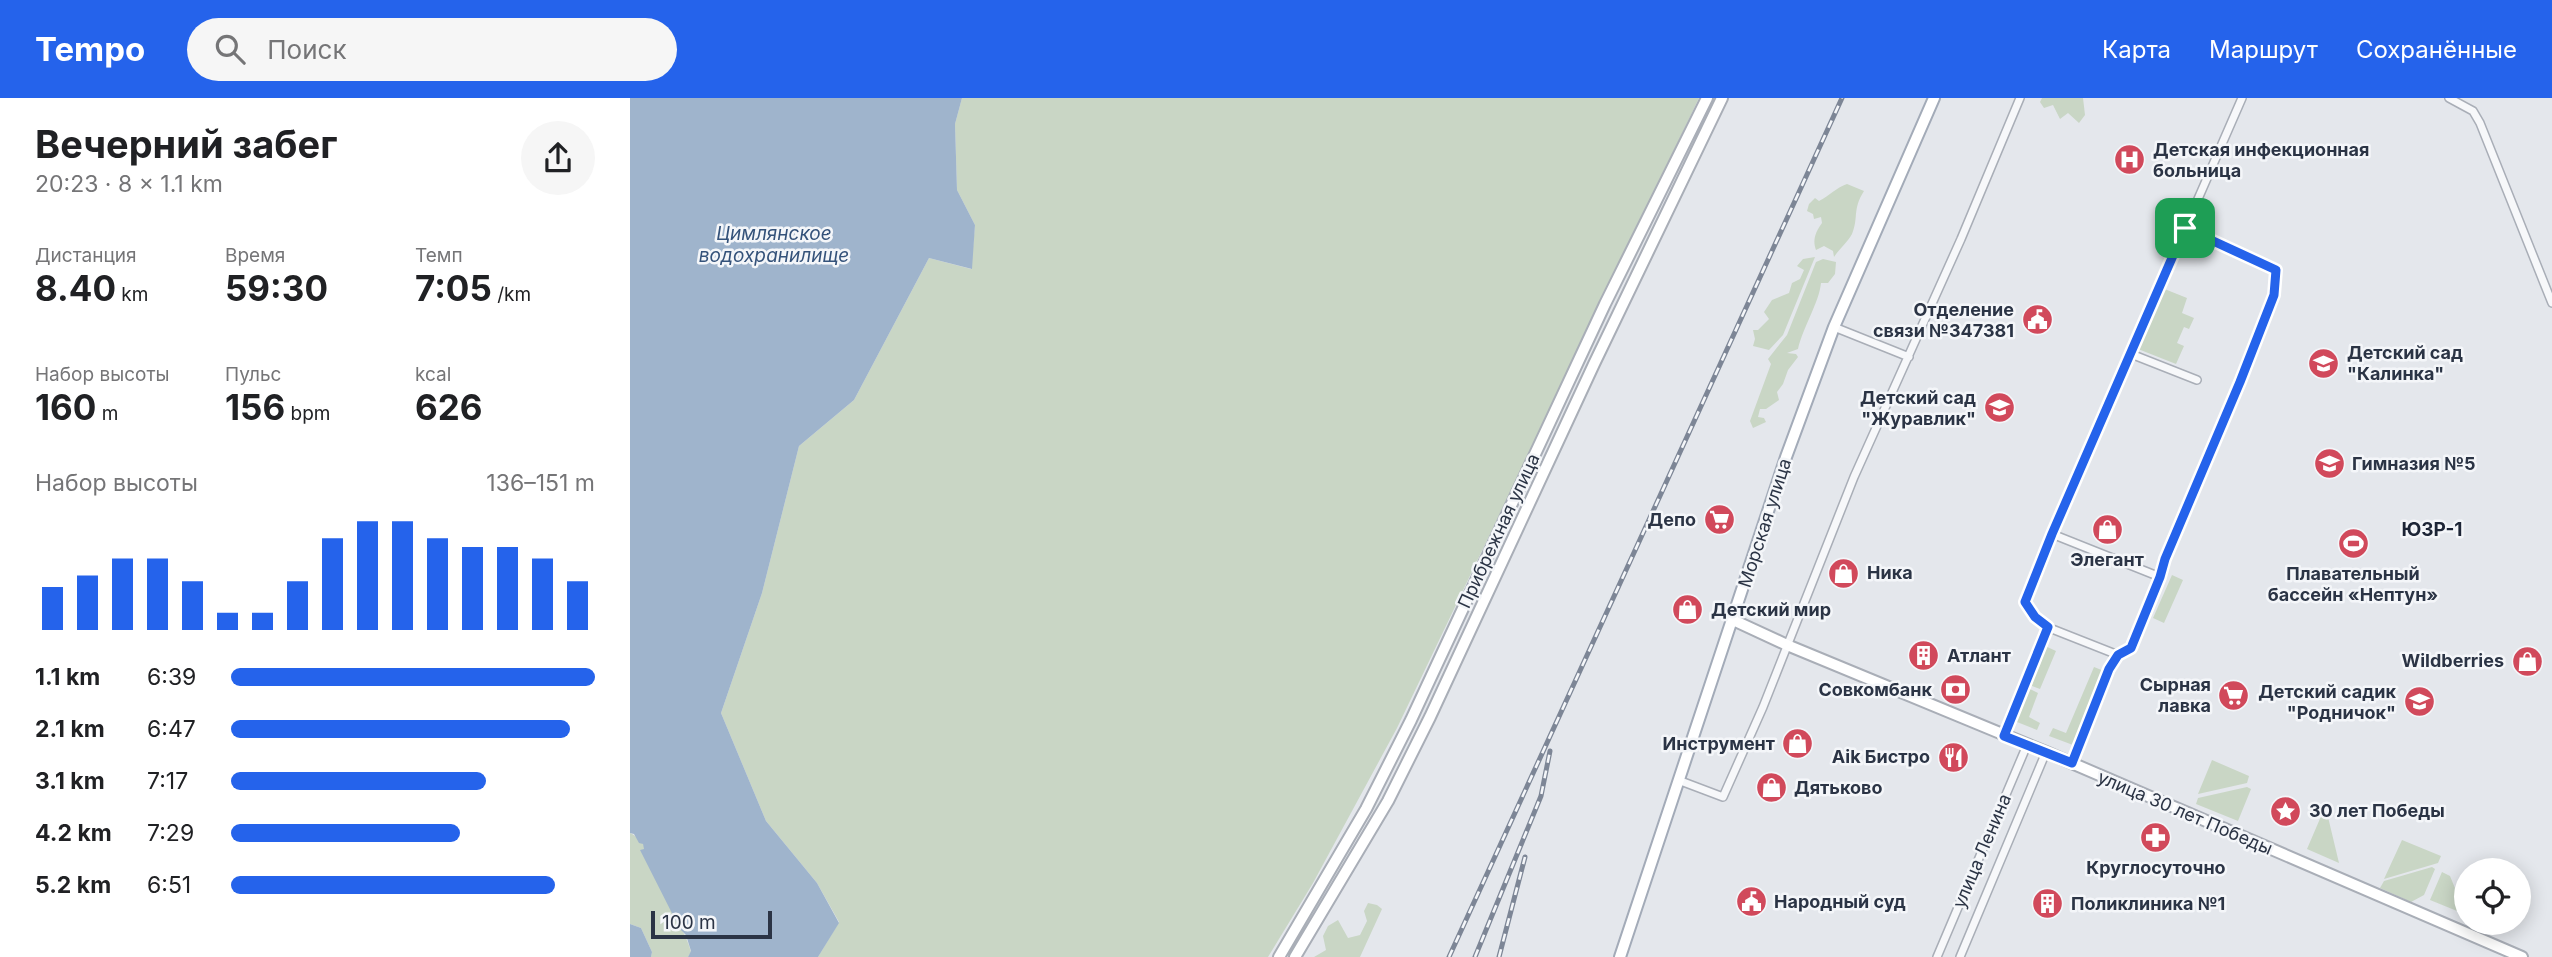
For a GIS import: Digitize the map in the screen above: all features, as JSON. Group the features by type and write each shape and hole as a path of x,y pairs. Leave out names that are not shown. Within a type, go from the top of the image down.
{"main road":[{"name":"Прибрежная улица","path":"1279,957 1366,809 1411,720 1605,304 1707,98"},
{"name":"Прибрежная улица","path":"1295,957 1388,801 1436,705 1594,364 1722,98"},
{"name":"Морская улица","path":"1619,957 1786,457 1833,327 1934,98"},
{"name":"улица 30 лет Победы","path":"1733,620 2522,957"}],"street":[{"path":"1678,780 1723,797 1854,477 2020,98"},
{"path":"2118,655 2048,627 2035,617 2025,602 2242,98"},
{"path":"2449,98 2473,111 2480,123 2552,303"},
{"path":"2072,763 2109,669 2118,655 2131,648 2274,295 2276,270 2185,228"},
{"path":"1833,327 1909,356"},
{"path":"2131,354 2197,380"},
{"path":"2052,534 2160,577"},
{"path":"2004,736 2048,627"},
{"name":"улица Ленина","path":"1937,957 2027,745"},
{"name":"улица Ленина","path":"1960,957 2046,752"}],"green space":[{"path":"962,98 1699,98 1397,728 1313,883 1268,957 818,957 839,922 817,883 766,821 721,713 762,593 799,446 854,400 929,258 971,269 975,225 957,190 955,124"},
{"path":"2042,98 2083,98 2085,115 2079,123 2068,113 2060,119 2053,105 2044,108 2040,102"},
{"path":"1847,184 1864,191 1858,203 1852,234 1834,257 1833,251 1824,246 1816,250 1816,232 1822,223 1821,217 1814,219 1813,214 1807,211 1815,198 1819,201"},
{"path":"1815,257 1783,335 1769,350 1753,346 1753,330 1758,330 1769,319 1764,312 1772,300 1789,293 1792,283 1800,279 1804,270 1797,266 1803,259"},
{"path":"1823,259 1836,262 1835,274 1828,283 1821,283 1798,349 1787,353 1796,354 1798,357 1777,392 1779,400 1766,409 1760,409 1758,417 1764,418 1766,422 1753,428 1750,421 1771,364 1768,359 1787,335 1816,262"},
{"path":"2162,288 2187,298 2182,313 2194,318 2189,329 2184,327 2177,343 2184,346 2176,364 2138,349"},
{"path":"2172,575 2183,580 2164,623 2153,618"},
{"path":"2043,645 2056,651 2040,689 2027,684"},
{"path":"2094,667 2104,671 2073,745 2049,736 2053,728 2066,733"},
{"path":"2026,687 2038,693 2029,717 2040,723 2037,730 2012,720"},
{"path":"2212,760 2249,776 2247,783 2198,794"},
{"path":"2247,787 2251,789 2238,821 2196,804 2198,798"},
{"path":"2322,814 2328,817 2339,863 2307,849"},
{"path":"630,833 643,844 689,945 691,952 688,957 651,957 652,952 641,928 630,924"},
{"path":"2402,840 2441,856 2438,863 2384,879"},
{"path":"2432,867 2435,869 2424,895 2411,902 2380,888 2384,881"},
{"path":"2442,872 2450,876 2454,886 2454,910 2430,900"},
{"path":"1368,903 1382,909 1360,957 1314,957 1326,950 1323,936 1328,926 1338,920 1348,938 1360,935 1367,921 1364,911"}],"water":[{"name":"Цимлянское водохранилище","path":"630,98 962,98 955,124 957,190 975,225 972,269 929,258 854,400 799,446 762,593 721,713 766,821 817,883 839,923 818,957 688,957 691,951 686,935 680,929 640,850 644,849 643,844 630,833"},
{"path":"630,924 641,928 652,952 651,957 630,957"}],"railway":[{"path":"1449,957 1842,98"},
{"path":"1475,957 1541,796 1550,751"},
{"path":"1499,957 1525,857"}],"place":[{"name":"Детская инфекционная больница","path":"2130,160"},
{"name":"Отделение связи №347381","path":"2037,320"},
{"name":"Детский сад \"Калинка\"","path":"2324,363"},
{"name":"Детский сад \"Журавлик\"","path":"1999,408"},
{"name":"Гимназия №5","path":"2329,464"},
{"name":"Депо","path":"1719,520"},
{"name":"Элегант","path":"2107,529"},
{"name":"Плавательный бассейн «Нептун»","path":"2353,543"},
{"name":"Ника","path":"1844,573"},
{"name":"Детский мир","path":"1688,610"},
{"name":"Атлант","path":"1924,656"},
{"name":"Wildberries","path":"2527,661"},
{"name":"Совкомбанк","path":"1955,690"},
{"name":"Сырная лавка","path":"2234,695"},
{"name":"Детский садик \"Родничок\"","path":"2419,702"},
{"name":"Инструмент","path":"1798,744"},
{"name":"Aik Бистро","path":"1953,757"},
{"name":"Дятьково","path":"1771,788"},
{"name":"30 лет Победы","path":"2286,811"},
{"name":"Круглосуточно","path":"2156,837"},
{"name":"Народный суд","path":"1751,902"},
{"name":"Поликлиника №1","path":"2048,904"}],"district":[{"name":"ЮЗР-1","path":"2432,529"}],"route":[{"path":"2185,228 2276,270 2274,295 2131,648 2118,655 2109,669 2072,763 2004,736 2048,627 2035,617 2025,602 2185,228"}]}
